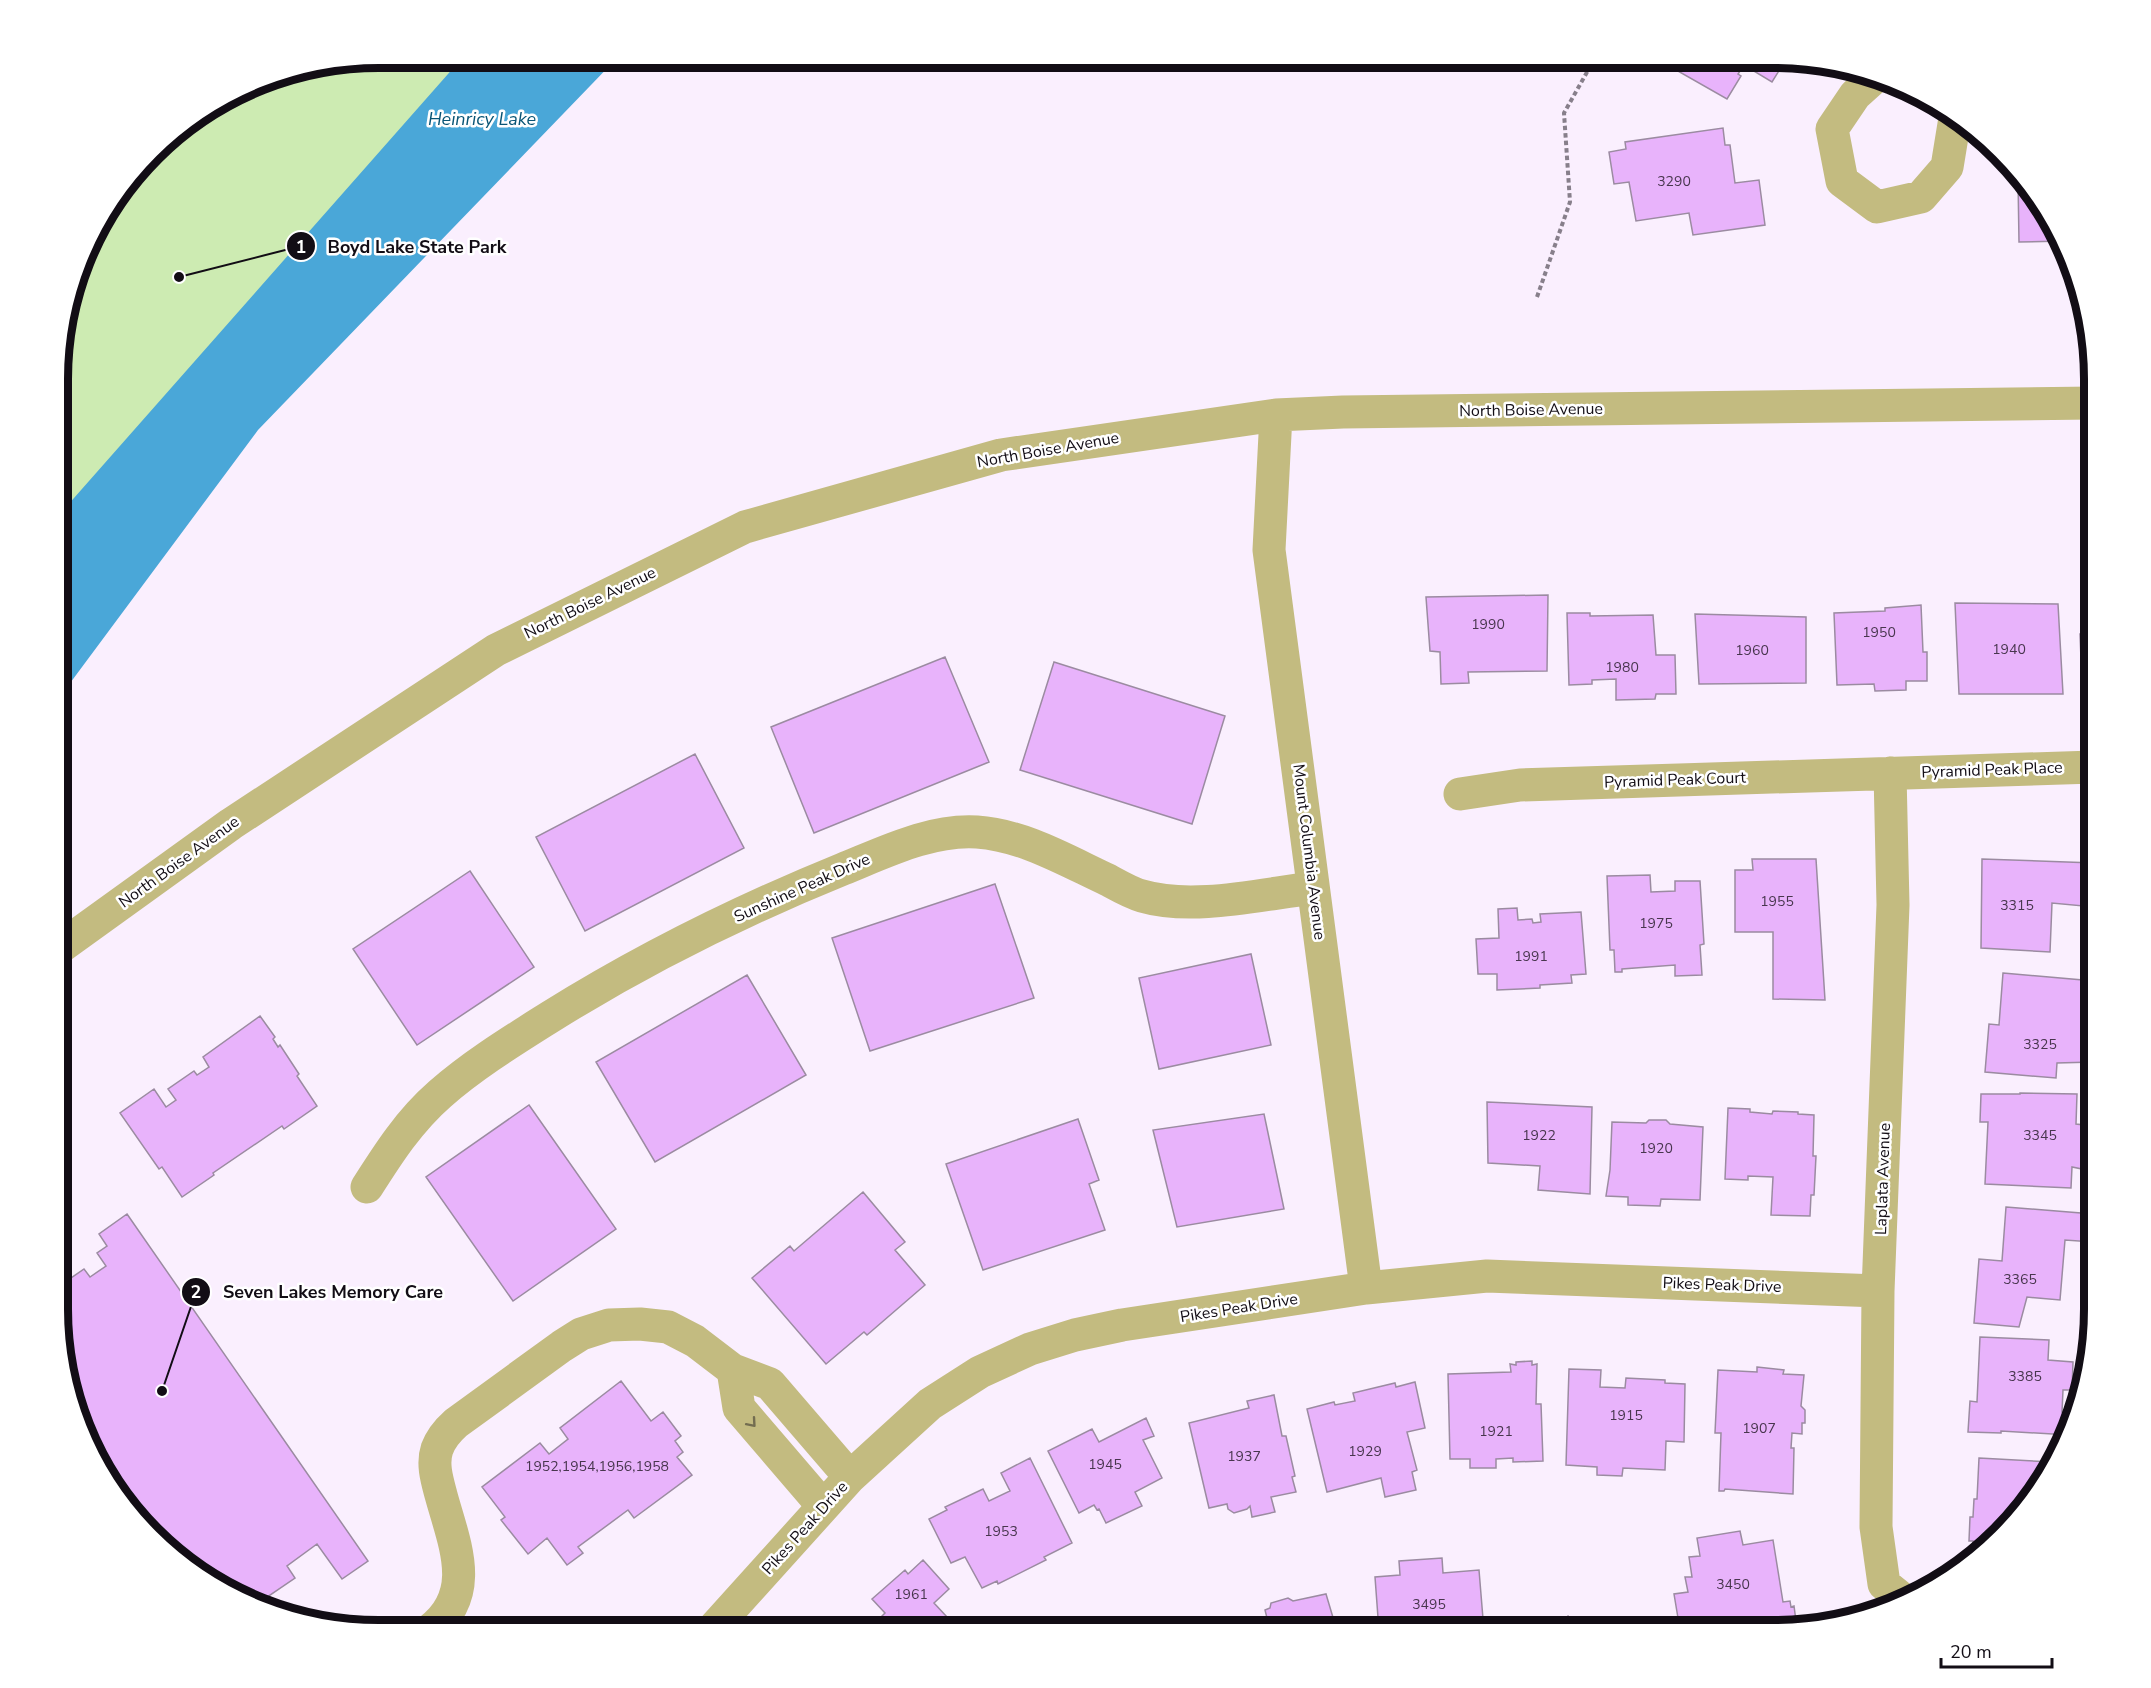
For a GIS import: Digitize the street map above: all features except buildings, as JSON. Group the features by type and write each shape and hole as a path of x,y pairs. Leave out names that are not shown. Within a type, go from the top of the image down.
{"street":[{"path":"1869,83 1855,95 1832,129 1842,181 1877,207 1921,197 1947,167 1953,126"},
{"name":"North Boise Avenue","path":"68,941 231,824 496,650 745,527 1001,455 1276,416 1343,412 2084,403"},
{"name":"Mount Columbia Avenue","path":"1276,416 1269,550 1366,1288"},
{"name":"Pyramid Peak Place","path":"1890,773 2084,767"},
{"name":"Pyramid Peak Court","path":"1460,794 1520,785 1890,773"},
{"name":"Laplata Avenue","path":"1890,773 1893,905 1878,1291 1876,1527 1895,1593"},
{"name":"Sunshine Peak Drive","path":"367,1187 413,1121 442,1092 500,1049 597,988 692,938 792,890 890,850 944,833 978,832 1012,839 1049,852 1141,896 1167,902 1199,902 1313,888"},
{"name":"Pikes Peak Drive","path":"721,1620 850,1477 930,1404 980,1372 1030,1349 1075,1335 1122,1325 1366,1288 1487,1276 1878,1291"},
{"path":"442,1620 453,1604 460,1578 458,1560 435,1473 436,1452 443,1436 456,1423 581,1334 609,1325 640,1324 668,1327 695,1341 733,1370 770,1384 850,1477"},
{"path":"733,1370 740,1408 824,1506"}],"path":[{"path":"1537,297 1570,202 1564,113 1589,68"}],"green space":[{"path":"358,68 458,68 68,520 68,358 73,318 91,259 109,223 145,173 158,158 206,120 259,91 278,84 318,73"}],"water":[{"name":"Heinricy Lake","path":"453,68 607,68 258,430 68,686 68,505"}],"place":[{"name":"Boyd Lake State Park","path":"179,277"},
{"name":"Seven Lakes Memory Care","path":"162,1391"}]}
